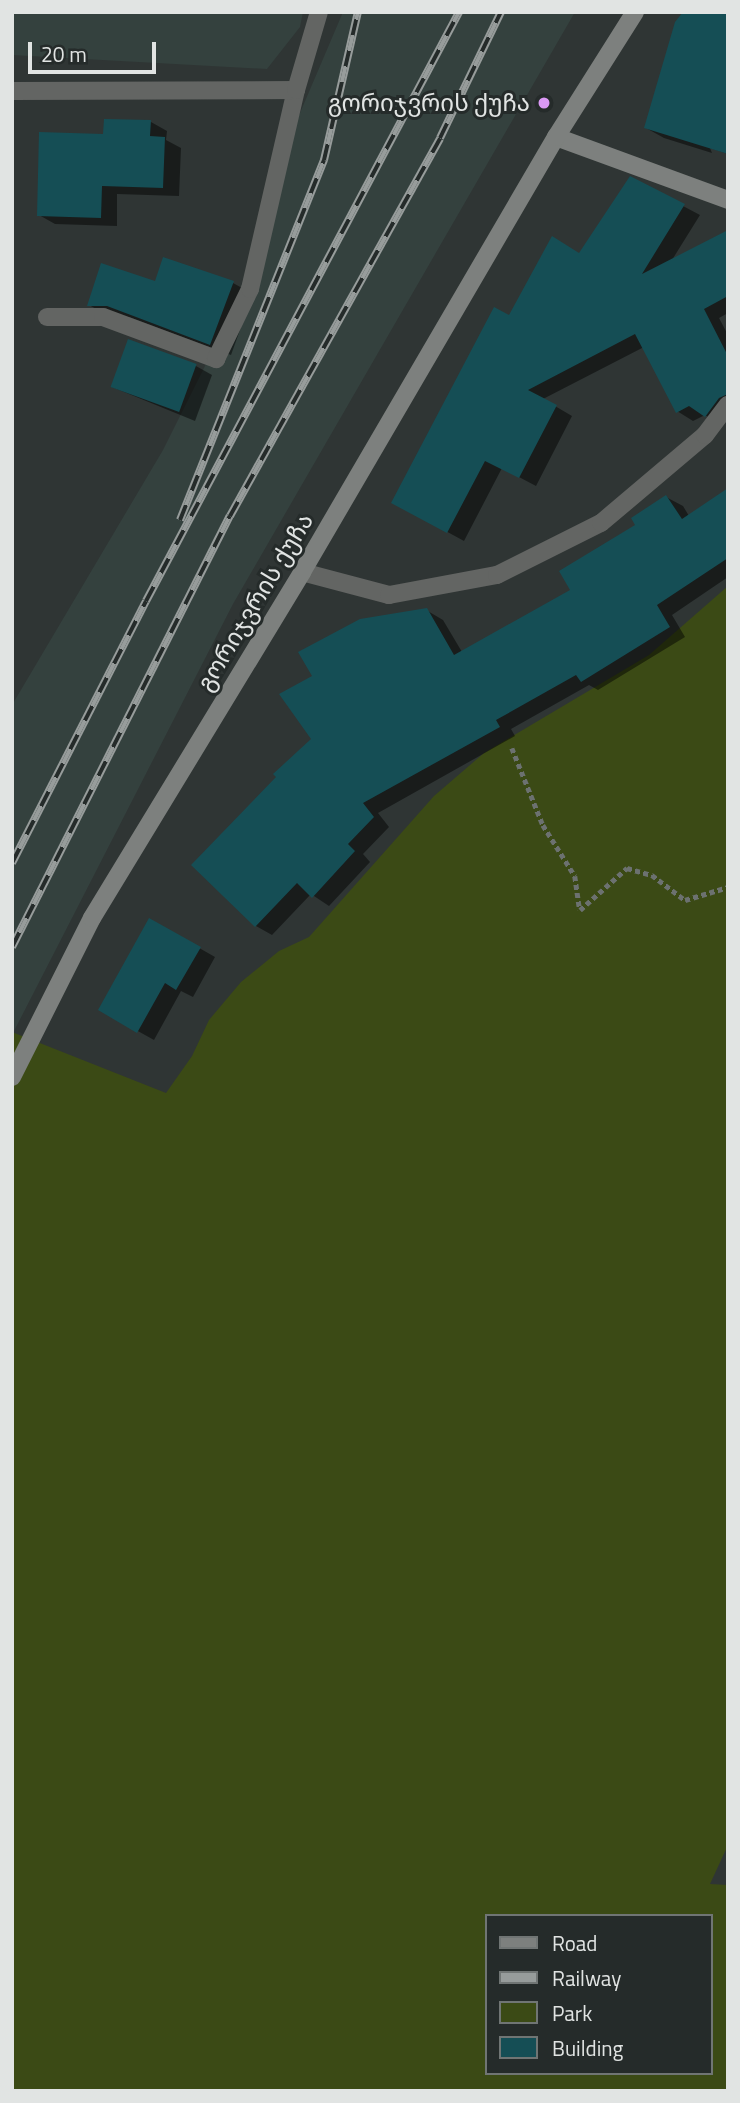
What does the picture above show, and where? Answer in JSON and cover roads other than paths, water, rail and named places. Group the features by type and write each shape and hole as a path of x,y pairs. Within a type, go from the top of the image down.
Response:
{"main road":[{"name":"გორიჯვრის ქუჩა","path":"12,1077 92,918 302,572 556,137 635,12"},
{"path":"556,137 728,200"}],"street":[{"path":"47,317 103,317 216,359 250,289 296,90 319,12"},
{"path":"12,91 296,90"},
{"path":"302,572 389,595 497,575 601,523 705,435 728,405"}],"railway":[{"path":"180,520 324,160 358,12"},
{"path":"12,863 146,601 459,12"},
{"path":"12,947 230,516 440,138 501,12"}],"place":[{"name":"გორიჯვრის ქუჩა","path":"544,103"}]}
